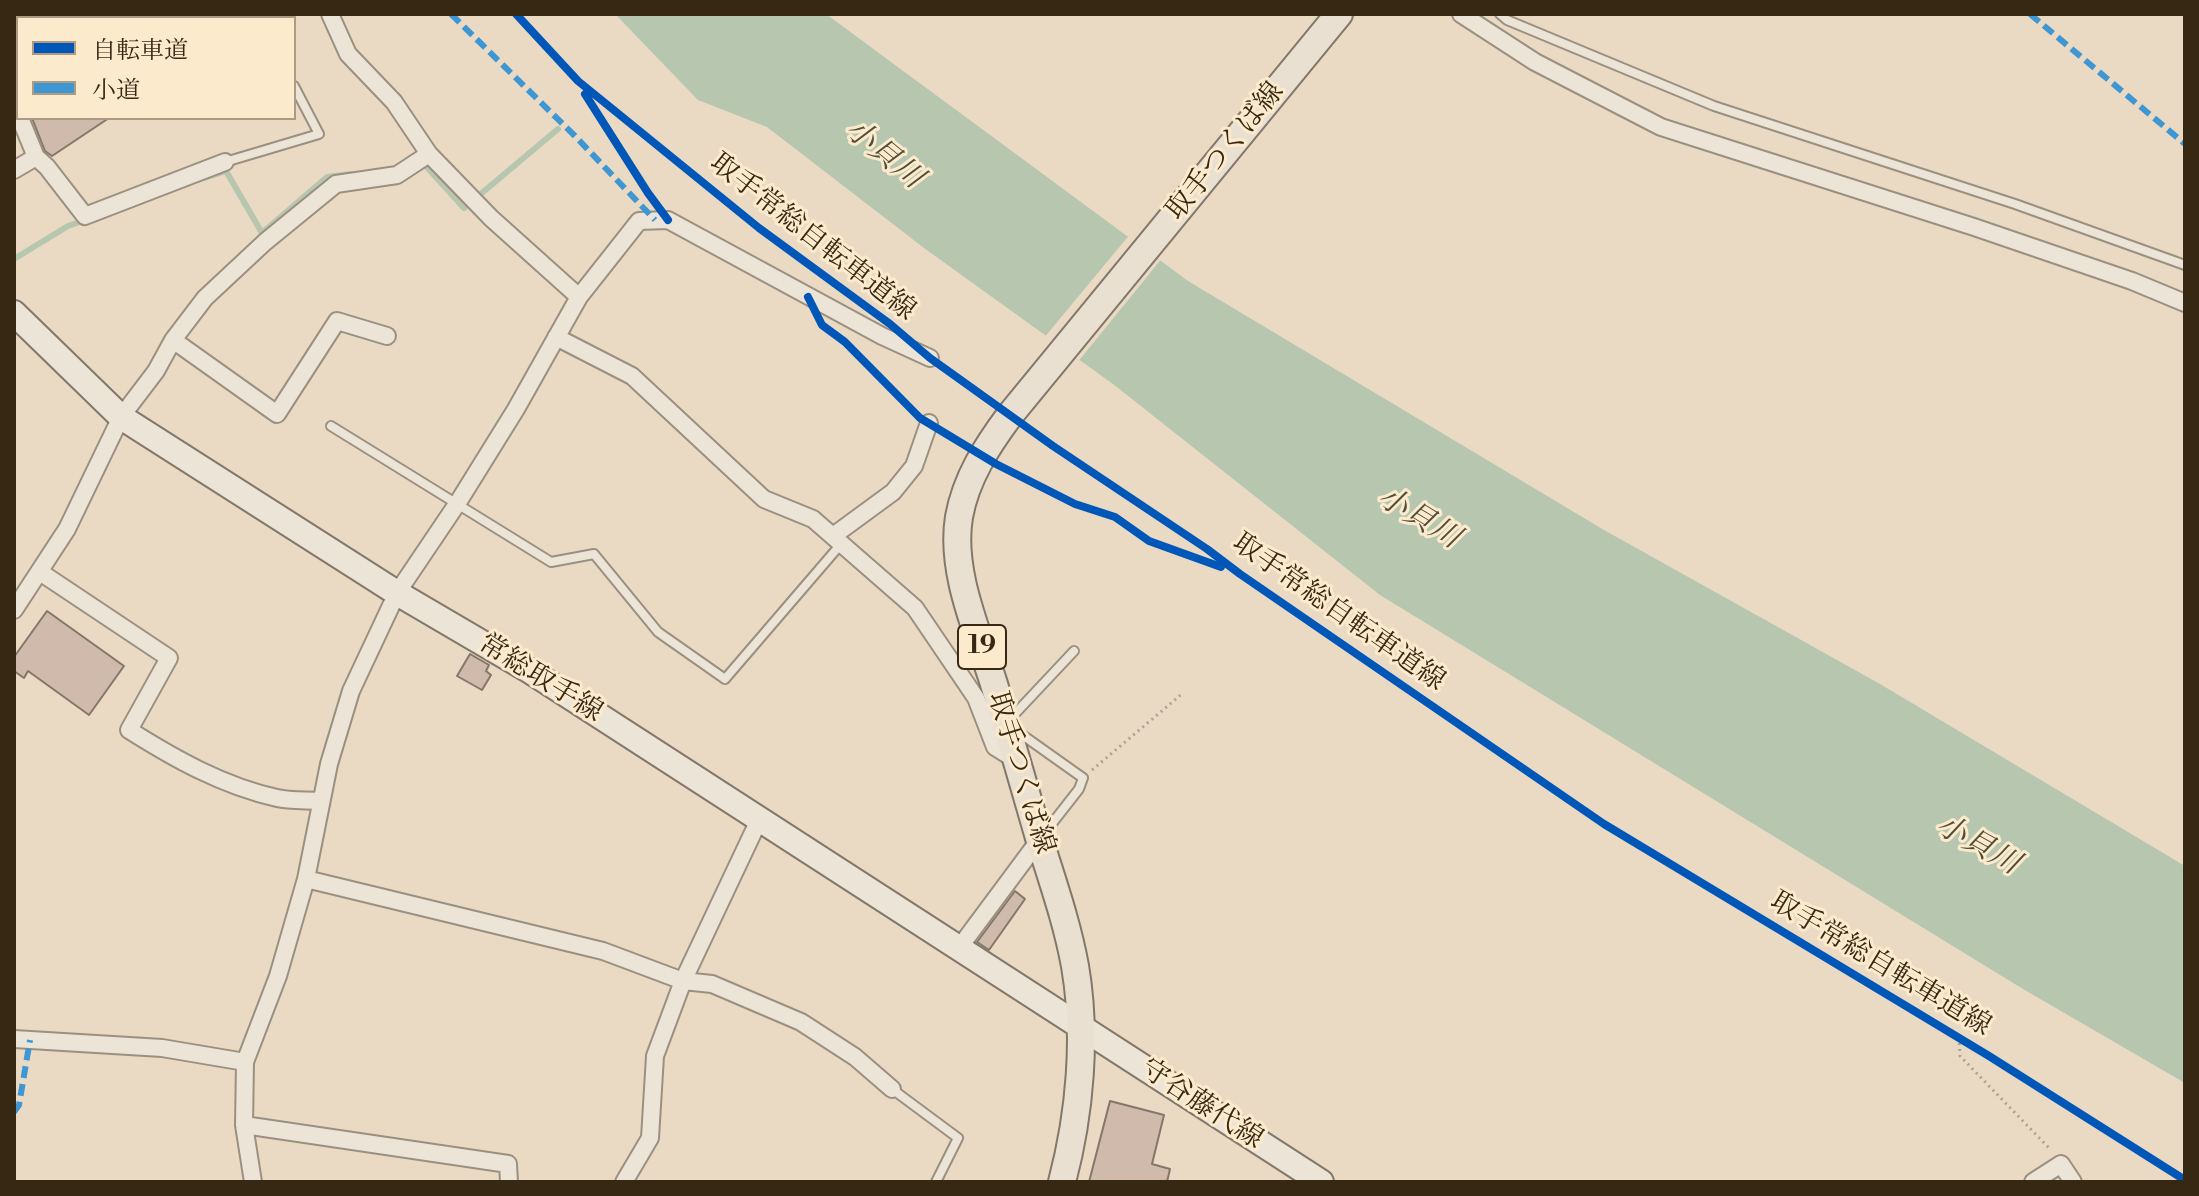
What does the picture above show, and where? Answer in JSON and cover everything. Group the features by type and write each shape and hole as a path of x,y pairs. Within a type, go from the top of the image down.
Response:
{"main road":[{"name":"取手つくば線","path":"1062,1182 1076,1100 1081,1027 1071,949 1060,902 967,599 958,542 959,517 976,466 991,441 1339,14"},
{"name":"常総取手線","path":"14,313 121,417 397,593 530,671 1081,1027"},
{"name":"守谷藤代線","path":"1081,1027 1321,1182"}],"street":[{"path":"330,14 348,54 394,102 429,154 491,218 579,297"},
{"path":"1461,14 1535,62 1661,127 1974,227 2132,281 2185,303"},
{"path":"21,120 36,157 85,216 225,162"},
{"path":"14,610 67,529 121,417 205,298 265,242 336,184 397,175 429,154"},
{"path":"14,170 36,157"},
{"path":"253,1182 244,1125 245,1062 278,976 306,879 321,801 351,691 397,593 516,409 579,297 639,221 668,220 870,330 930,358"},
{"path":"173,340 277,414 337,321 387,336"},
{"path":"556,337 632,376 764,499 813,519 915,608 976,698 995,747 1016,760"},
{"path":"837,539 900,484 914,466 929,423"},
{"path":"40,572 169,658 129,730 175,759 233,785 279,799 321,801"},
{"path":"624,1182 650,1138 655,1056 683,981 759,820"},
{"path":"959,948 1040,839"},
{"path":"306,879 603,951 683,981 712,984 801,1022 855,1057 892,1089"},
{"path":"14,1039 162,1048 245,1062"},
{"path":"244,1125 508,1164 509,1182"},
{"path":"2033,1182 2061,1164 2073,1182"}],"lane":[{"path":"1500,14 1507,20 1714,106 2015,204 2185,265"},
{"path":"225,162 319,134 296,90"},
{"path":"331,426 551,562 594,554 658,632 725,679 837,539"},
{"path":"1040,839 1079,789 1083,778 1006,723 1074,651"},
{"path":"892,1089 958,1138 936,1182"}],"path":[{"path":"1083,778 1183,693"},
{"path":"1959,1037 1960,1056 2061,1164"}],"shaded area":[{"path":"14,14 127,14 16,16 14,89"}],"water":[{"name":"小貝川","path":"615,14 826,14 1188,281 1604,530 1880,684 2185,866 2185,1083 2023,989 1380,595 1113,384 924,248 767,127 698,100"}],"pier":[{"path":"1131,233 1163,257 1077,363 1043,339"}],"building":[{"path":"33,120 106,120 52,156 45,151"},
{"path":"47,611 124,666 89,715 28,671 24,678 14,671 14,657"},
{"path":"470,654 489,665 486,671 491,675 482,690 457,676"},
{"path":"1015,891 1025,899 989,950 977,942"},
{"path":"1110,1101 1164,1115 1152,1164 1170,1169 1167,1182 1089,1182"}],"waterway":[{"path":"419,167 424,164 464,208 558,129"},
{"path":"204,178 226,171 262,233 327,177 351,174"},
{"path":"14,259 68,226 88,219"}],"marked path":[{"path":"451,14 655,220"},
{"path":"2030,14 2185,144"},
{"path":"14,1112 19,1105 30,1040"}],"cycle path":[{"name":"取手常総自転車道線","path":"516,14 578,81 759,228 890,324 930,358 1053,446 1604,824 1989,1056 2185,1180"},
{"path":"585,94 668,220"},
{"name":"取手常総自転車道線","path":"808,297 822,325 845,342 920,418 996,464 1075,504 1115,517 1149,541 1221,567"}]}
